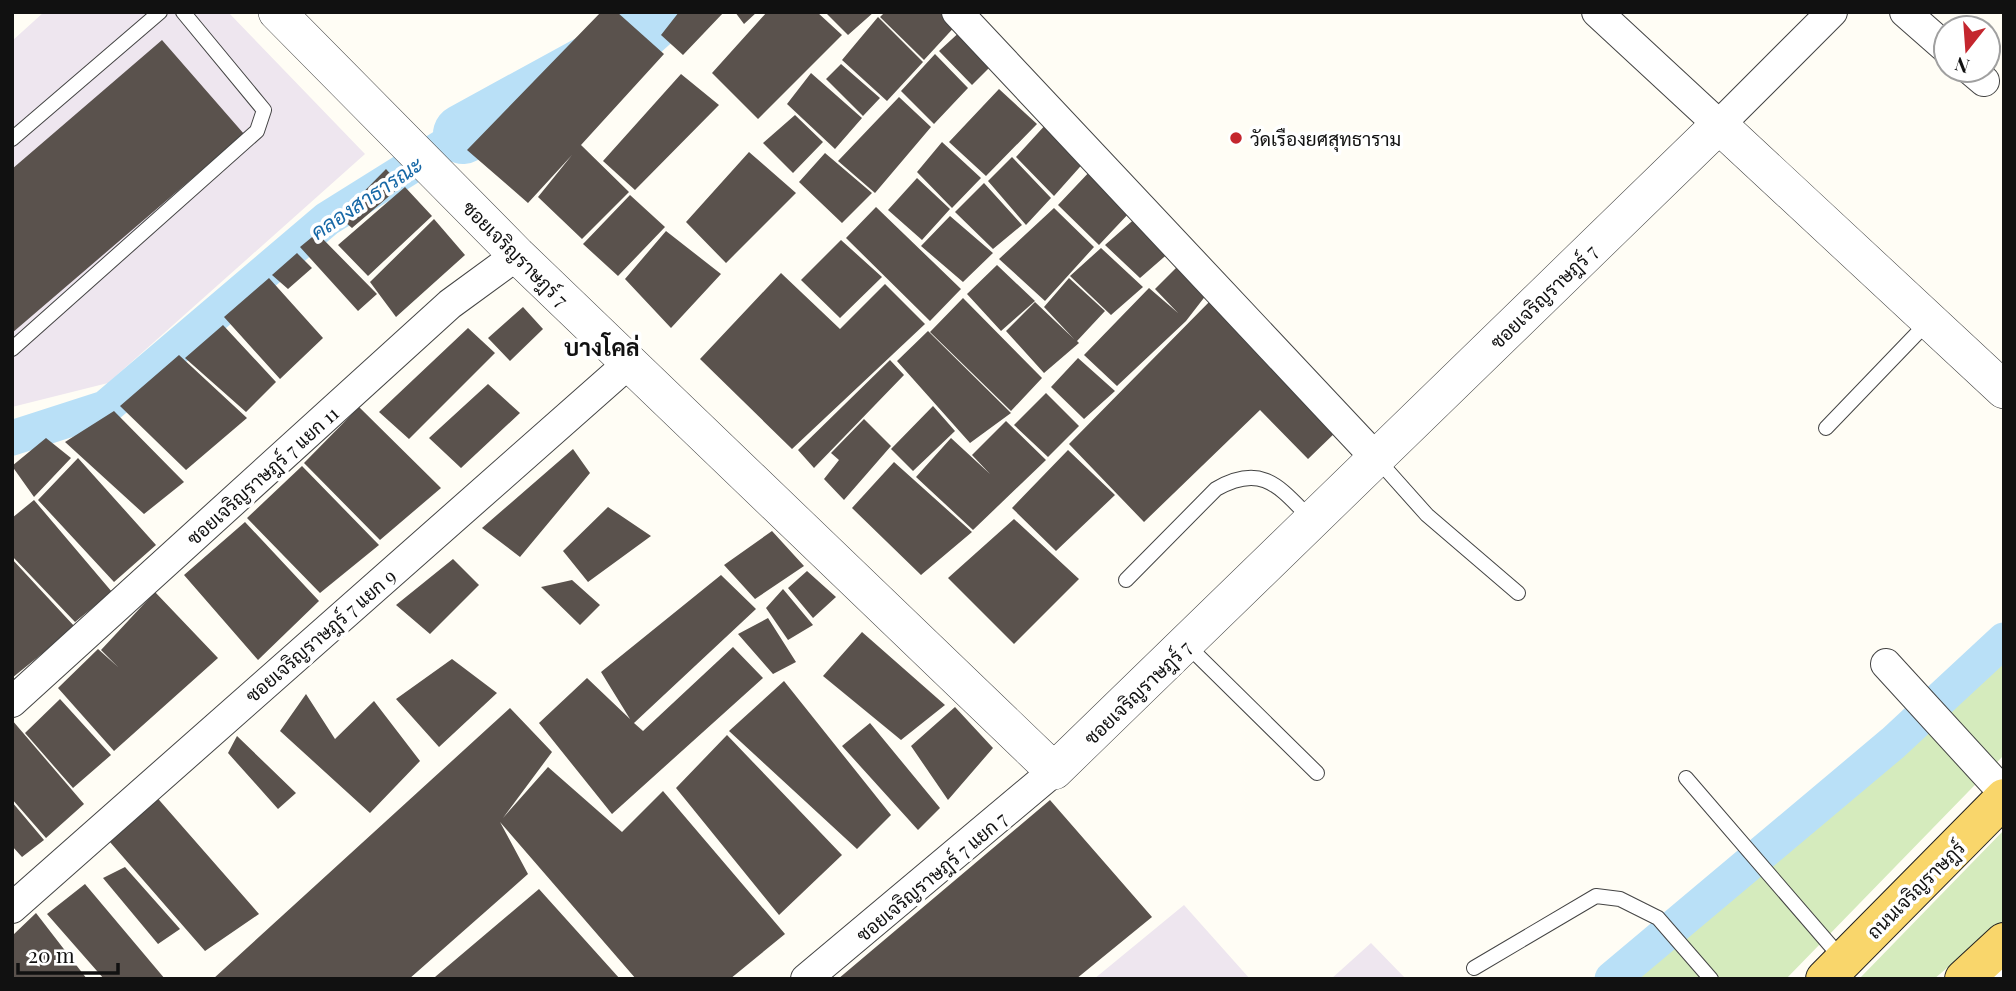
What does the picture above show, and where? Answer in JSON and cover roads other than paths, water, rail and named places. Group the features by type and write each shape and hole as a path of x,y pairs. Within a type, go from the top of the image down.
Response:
{"main road":[{"name":"ถนนเจริญราษฎร์","path":"1834,970 2004,796"}],"street":[{"name":"ซอยเจริญราษฎร์ 7","path":"277,12 517,255 1054,771 1719,125"},
{"path":"957,12 1377,459"},
{"path":"1597,12 2004,390"},
{"path":"1719,125 1832,12"},
{"path":"1905,12 1932,36"},
{"name":"ซอยเจริญราษฎร์ 7 แยก 11","path":"12,702 450,304 517,255"},
{"name":"ซอยเจริญราษฎร์ 7 แยก 9","path":"12,908 629,363"},
{"path":"1886,664 2004,796"},
{"name":"ซอยเจริญราษฎร์ 7 แยก 7","path":"806,979 1054,771"}],"lane":[{"path":"12,139 160,12"},
{"path":"12,349 257,131 264,110 183,12"},
{"path":"1826,428 1929,321"},
{"path":"1377,459 1427,515 1518,593"},
{"path":"1126,580 1216,489 1235,478 1254,477 1276,484 1312,521"},
{"path":"1186,644 1317,774"},
{"path":"1686,778 1776,881 1834,970"},
{"path":"1474,968 1596,896 1620,899 1658,918 1712,979"}],"waterway":[{"name":"คลองสาธารณะ","path":"463,134 622,47 661,12"},
{"name":"คลองสาธารณะ","path":"12,438 105,408 327,219 463,134"},
{"path":"1612,979 1893,743 2004,640"}],"place":[{"name":"วัดเรืองยศสุทธาราม","path":"1236,138"}],"district":[{"name":"บางโคล่","path":"602,346"}]}
